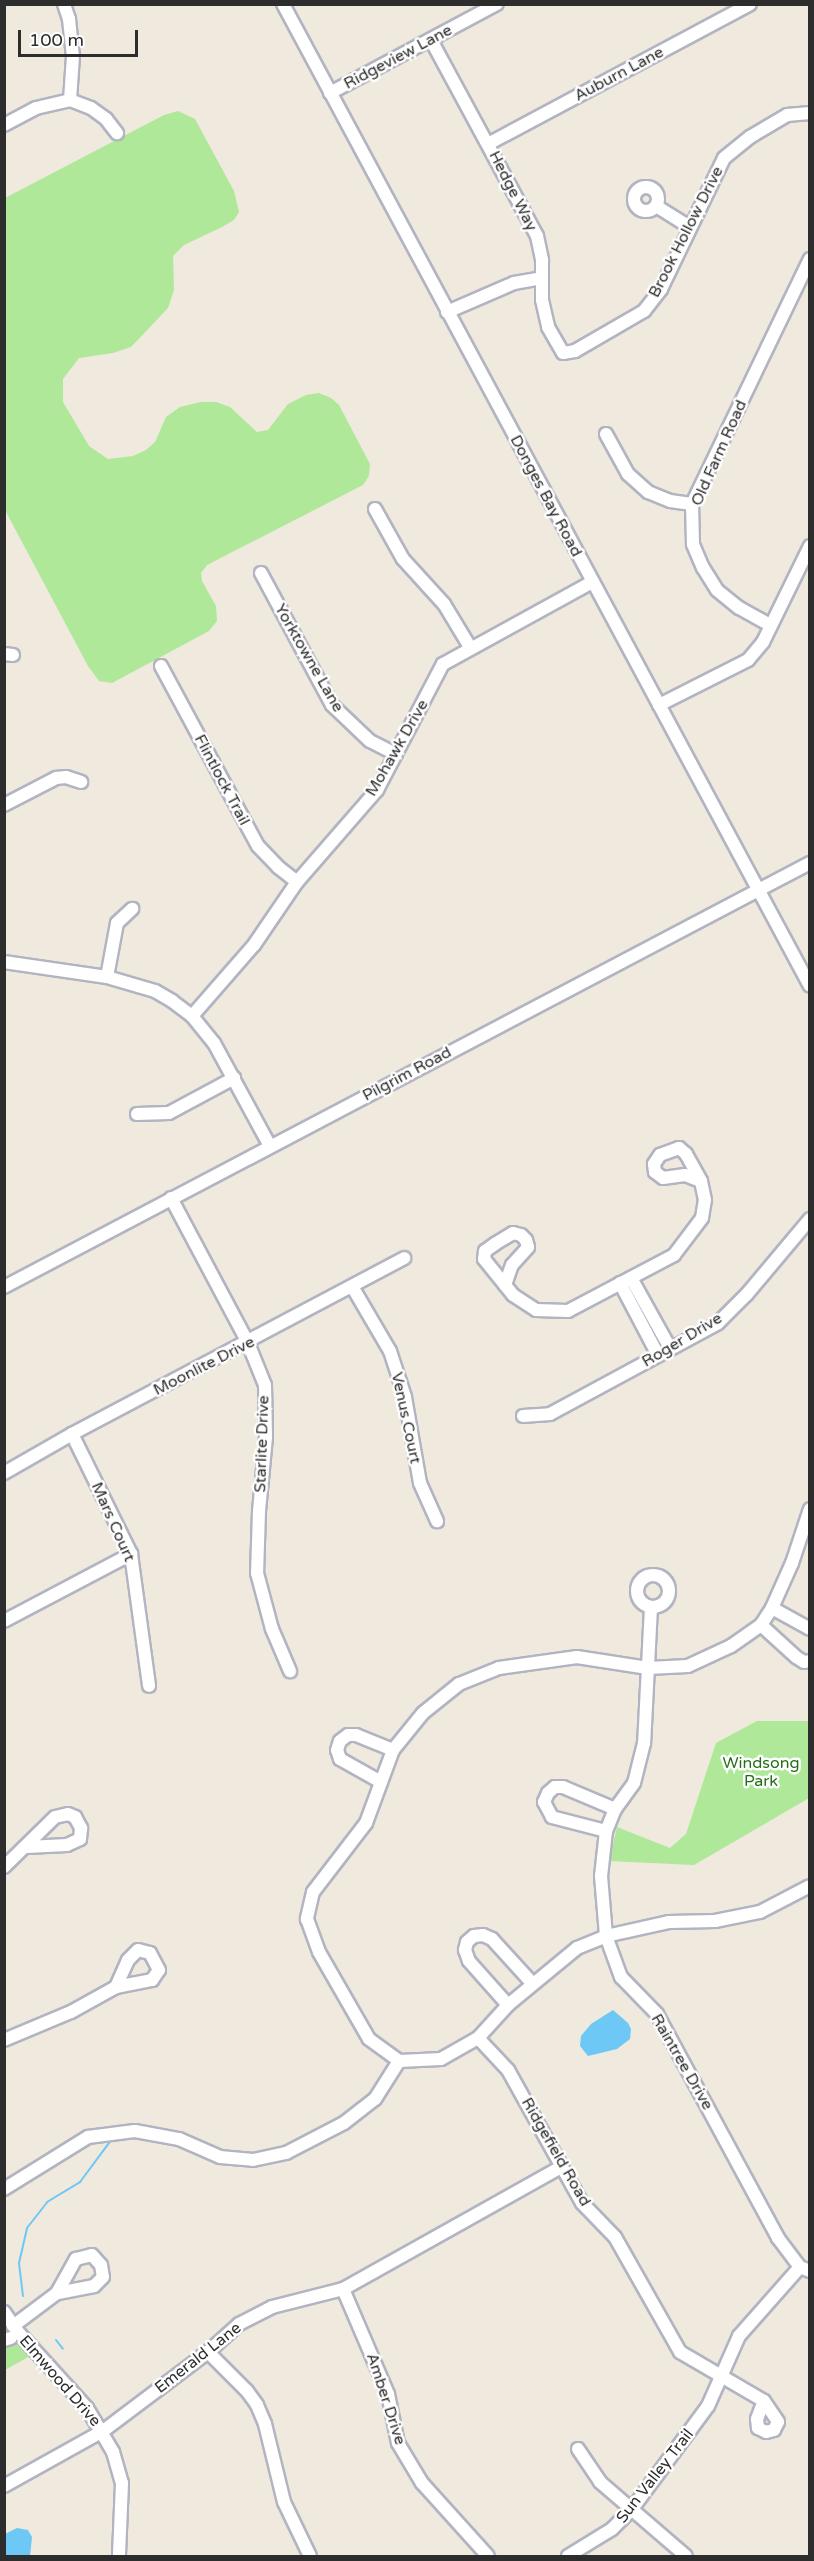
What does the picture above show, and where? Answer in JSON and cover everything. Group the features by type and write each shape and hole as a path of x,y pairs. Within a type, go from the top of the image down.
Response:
{"street":[{"path":"64,4 69,19 73,56 70,100"},
{"name":"Donges Bay Road","path":"283,4 810,986"},
{"name":"Ridgeview Lane","path":"330,93 496,4"},
{"name":"Auburn Lane","path":"488,144 750,4"},
{"name":"Hedge Way","path":"431,40 537,236 542,260 542,300 548,327 563,352"},
{"path":"4,125 36,108 70,100 91,108 106,119 117,133"},
{"name":"Brook Hollow Drive","path":"563,352 575,351 644,311 660,289 724,158 750,137 787,115 810,112"},
{"path":"656,206 689,227"},
{"name":"Old Farm Road","path":"770,625 739,608 717,591 703,568 693,544 692,504 810,260"},
{"path":"447,312 514,283 542,278"},
{"path":"606,434 628,474 648,492 669,501 692,504"},
{"path":"375,508 403,559 444,604 470,647"},
{"path":"659,705 748,660 763,642 810,546"},
{"name":"Yorktowne Lane","path":"261,573 332,705 370,741 396,754"},
{"name":"Mohawk Drive","path":"192,1016 254,945 297,882 376,790 443,664 470,647 592,582"},
{"name":"Flintlock Trail","path":"162,666 258,846 278,867 297,882"},
{"path":"4,805 56,778 66,777 81,782"},
{"name":"Pilgrim Road","path":"4,1287 810,863"},
{"path":"107,977 117,923 132,909"},
{"path":"4,962 107,977 155,991 192,1016 214,1043 270,1146"},
{"path":"137,1114 169,1113 234,1078"},
{"path":"505,1285 513,1295 536,1311 568,1311 674,1255 702,1218 705,1200 701,1181"},
{"name":"Starlite Drive","path":"171,1198 248,1343 265,1384 266,1437 259,1510 257,1573 272,1629 290,1671"},
{"name":"Roger Drive","path":"523,1416 550,1414 717,1323 747,1294 810,1219"},
{"name":"Moonlite Drive","path":"4,1473 72,1434 248,1343 404,1258"},
{"path":"626,1280 670,1348"},
{"path":"626,1280 658,1355"},
{"name":"Venus Court","path":"353,1287 390,1351 405,1397 420,1483 437,1521"},
{"name":"Mars Court","path":"72,1434 130,1554 149,1686"},
{"path":"810,1509 792,1563 772,1608 761,1625 731,1646 688,1666 648,1668 577,1656 499,1668 459,1684 423,1713 393,1750 366,1823 313,1892 307,1919 319,1952 369,2039 399,2061 441,2059 478,2038 532,1983 577,1948 606,1936 669,1922 715,1921 760,1912 810,1886"},
{"path":"4,1621 130,1554"},
{"name":"Raintree Drive","path":"651,1607 644,1743 634,1783 615,1809 606,1831 601,1876 606,1936 621,1977 657,2014 778,2238 805,2269"},
{"path":"772,1608 810,1629"},
{"path":"761,1625 796,1657 804,1662 810,1661"},
{"path":"381,1782 340,1759 338,1750 340,1741 348,1735 356,1735 393,1750"},
{"path":"606,1831 552,1816 544,1802 548,1793 555,1787 563,1787 615,1809"},
{"path":"4,1867 27,1847"},
{"path":"508,2005 469,1961 465,1950 467,1942 474,1936 483,1935 492,1939 532,1983"},
{"path":"4,2040 71,2012 116,1987"},
{"name":"Ridgefield Road","path":"478,2038 508,2070 582,2203 615,2237 680,2352 764,2401"},
{"path":"4,2189 88,2137 135,2131 179,2139 220,2157 253,2160 286,2153 344,2123 375,2099 399,2061"},
{"name":"Emerald Lane","path":"4,2486 103,2431 208,2352 239,2324 272,2307 343,2289 561,2167"},
{"name":"Sun Valley Trail","path":"568,2556 612,2529 632,2509 708,2406 740,2336 805,2269"},
{"name":"Amber Drive","path":"343,2289 388,2394 398,2443 422,2483 488,2556"},
{"path":"10,2335 57,2293"},
{"name":"Elmwood Drive","path":"4,2312 10,2335 87,2408 103,2431 122,2483 119,2556"},
{"path":"208,2352 247,2391 257,2405 268,2435 284,2502 310,2556"},
{"path":"578,2449 600,2482 686,2556"}],"green space":[{"path":"178,111 195,119 234,191 239,212 234,220 184,245 173,256 174,290 168,308 131,347 113,353 79,358 63,379 63,402 89,446 108,459 133,456 146,450 155,442 166,417 180,407 201,402 216,402 230,407 257,432 268,430 288,404 306,395 319,393 331,398 339,405 370,464 369,476 363,485 207,565 201,573 202,581 216,606 217,621 209,631 112,683 99,681 88,666 5,510 5,198 164,115"},
{"name":"Windsong Park","path":"757,1721 809,1721 809,1798 694,1865 609,1861 617,1827 670,1848 686,1834 716,1743"},
{"path":"4,2325 30,2356 5,2370 4,2370"}],"water":[{"path":"613,2010 628,2023 631,2029 630,2039 617,2049 588,2056 580,2046 581,2036 591,2024"},
{"path":"17,2528 28,2530 32,2537 30,2556 5,2556 5,2534"}],"waterway":[{"path":"23,2296 19,2263 27,2228 47,2202 80,2182 109,2143"},
{"path":"56,2340 63,2349"}]}
